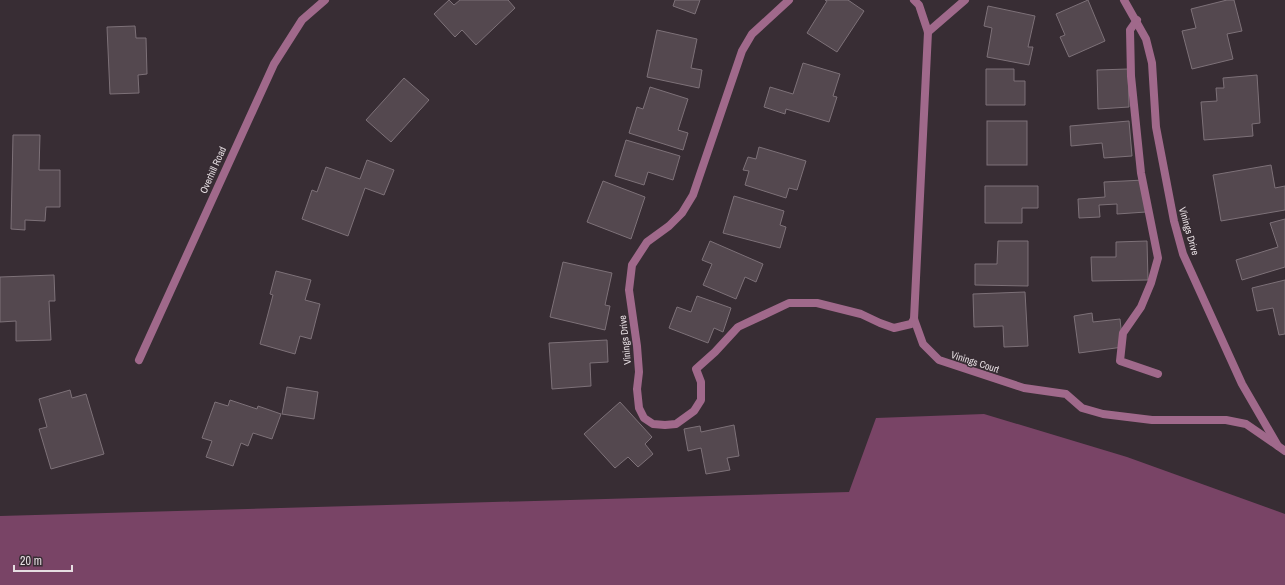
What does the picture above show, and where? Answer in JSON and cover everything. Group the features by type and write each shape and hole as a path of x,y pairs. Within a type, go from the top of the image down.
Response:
{"street":[{"name":"Overhill Road","path":"139,360 274,64 302,20 325,0"},
{"name":"Vinings Drive","path":"789,0 752,34 742,51 693,195 682,213 669,226 647,242 632,265 629,290 637,346 639,372 637,389 639,408 644,418 653,424 676,424 686,418 694,411 700,400 701,382 696,369 700,364 715,352 738,327 789,303 817,303 861,314 880,324 894,328 910,324 914,319"},
{"path":"914,0 919,5 928,32 965,0"},
{"name":"Vinings Drive","path":"1124,0 1137,20 1146,39 1152,63 1156,127 1174,221 1183,254 1242,384 1282,449"},
{"path":"1137,20 1130,30 1131,76 1141,173 1158,258 1142,307 1123,333 1120,360 1158,374"},
{"name":"Vinings Court","path":"928,32 914,319 923,344 939,360 1024,388 1066,394 1082,408 1103,414 1152,420 1226,420 1246,424 1282,449"}],"shaded area":[{"path":"984,414 1127,457 1285,514 1285,585 0,585 0,516 849,492 876,418"}],"building":[{"path":"449,0 454,5 460,0 508,0 515,8 476,45 462,30 455,37 434,14"},
{"path":"675,0 700,0 695,14 673,6"},
{"path":"825,0 848,0 864,11 837,52 807,33 827,1"},
{"path":"1088,0 1105,41 1069,57 1060,37 1065,35 1056,14"},
{"path":"1227,0 1234,0 1242,31 1227,34 1233,59 1192,69 1182,31 1196,28 1191,9"},
{"path":"988,6 1035,16 1028,47 1033,47 1029,65 987,57 992,28 984,26"},
{"path":"135,26 136,38 146,38 147,74 138,75 139,93 110,94 107,27"},
{"path":"657,30 697,39 691,68 702,70 699,88 647,77"},
{"path":"803,63 840,74 833,96 837,97 829,122 786,109 785,114 764,107 770,87 793,94"},
{"path":"986,69 1014,69 1014,81 1025,81 1025,105 986,105"},
{"path":"1128,69 1129,107 1098,109 1097,70"},
{"path":"1257,75 1260,123 1252,124 1253,136 1204,140 1201,102 1217,101 1216,88 1224,88 1223,78"},
{"path":"404,78 429,100 391,142 366,120"},
{"path":"650,87 688,99 678,130 688,133 683,150 629,133 637,107 643,109"},
{"path":"987,121 1027,121 1027,165 987,165"},
{"path":"1129,121 1132,156 1104,158 1102,143 1071,146 1070,126"},
{"path":"13,135 40,135 39,170 60,170 60,207 46,207 45,221 25,220 25,230 11,229"},
{"path":"626,140 680,156 673,180 648,172 644,185 615,176"},
{"path":"759,147 806,161 797,190 789,188 786,198 745,185 749,171 743,170 748,157 756,159"},
{"path":"367,160 394,170 384,195 365,188 348,236 302,219 312,190 317,192 326,167 360,179"},
{"path":"1271,165 1275,188 1285,186 1285,210 1221,221 1213,175"},
{"path":"1144,180 1146,212 1117,214 1117,204 1099,205 1100,217 1079,218 1078,199 1105,197 1104,182"},
{"path":"603,181 645,197 631,239 587,222"},
{"path":"985,186 1038,186 1038,208 1022,208 1022,223 985,223"},
{"path":"734,196 784,211 780,225 786,227 780,248 723,233"},
{"path":"1285,219 1285,267 1242,280 1236,260 1278,247 1270,223"},
{"path":"710,241 763,264 756,282 745,277 736,299 703,285 712,264 702,260"},
{"path":"998,241 1028,241 1028,286 975,285 975,264 997,264"},
{"path":"1147,241 1148,280 1092,281 1091,257 1116,257 1116,242"},
{"path":"563,262 612,273 605,305 610,306 605,330 550,317"},
{"path":"276,271 311,280 305,300 320,304 311,339 300,336 295,354 260,344 273,295 270,294"},
{"path":"54,275 55,301 49,301 51,340 16,341 16,321 0,322 0,277"},
{"path":"1285,280 1285,334 1279,335 1273,308 1257,311 1252,288"},
{"path":"1025,292 1028,346 1004,347 1003,326 974,327 973,294"},
{"path":"697,296 731,308 723,332 714,328 708,343 669,328 677,307 691,312"},
{"path":"1092,313 1093,322 1120,319 1123,347 1079,353 1074,316"},
{"path":"607,340 608,362 590,363 591,386 552,389 549,343"},
{"path":"287,387 318,392 314,419 282,414"},
{"path":"70,390 72,398 86,394 104,454 51,469 39,429 47,427 39,399"},
{"path":"230,400 257,409 258,406 281,414 272,439 253,433 248,446 241,443 233,466 206,457 212,441 202,438 215,402 228,406"},
{"path":"620,402 652,437 645,444 653,454 638,467 628,457 615,468 584,434"},
{"path":"734,425 739,456 727,458 730,470 706,474 701,448 688,451 684,429 700,426 701,432"}]}
